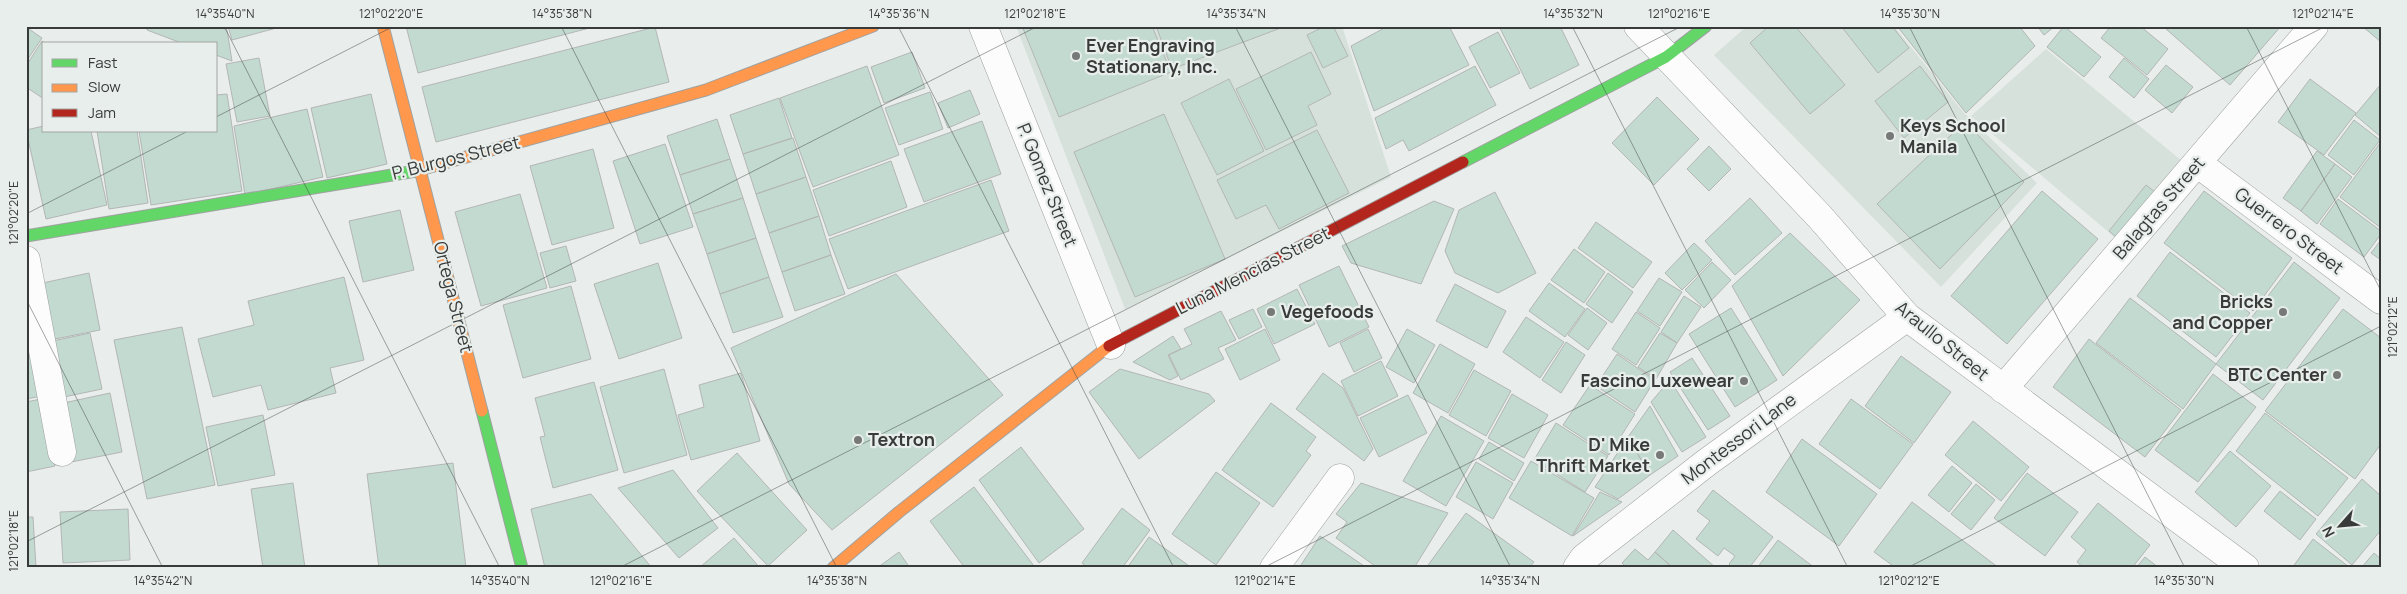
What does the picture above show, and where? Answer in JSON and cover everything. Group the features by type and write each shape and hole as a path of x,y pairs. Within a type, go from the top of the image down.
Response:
{"street":[{"name":"Ortega Street","path":"383,26 522,568"},
{"name":"P. Burgos Street","path":"26,236 421,170 706,90 873,26"},
{"name":"P. Gomez Street","path":"983,26 1111,345"},
{"name":"Araullo Street","path":"1638,26 1820,217 1907,316 2245,568"},
{"name":"Luna Mencias Street","path":"833,568 899,512 1111,345 1666,57 1706,26"},
{"name":"Balagtas Street","path":"2003,389 2314,26"},
{"name":"Guerrero Street","path":"2197,163 2381,300"},
{"path":"26,260 62,452"},
{"name":"Montessori Lane","path":"1576,568 1584,558 1706,463 1907,316"},
{"path":"1274,568 1340,478"}],"shaded area":[{"path":"1016,26 1342,26 1391,177 1125,309"},
{"name":"Keys School Manila","path":"1747,26 1894,26 1964,113 2037,183 1941,287 1714,55"},
{"path":"2046,49 2182,161 2118,240 1971,116"}],"building":[{"path":"147,26 217,26 227,30 232,61 218,56 218,42 179,42 147,30"},
{"path":"228,26 284,26 232,40"},
{"path":"406,26 597,26 418,73"},
{"path":"1022,26 1152,26 1171,72 1059,117"},
{"path":"1156,26 1286,26 1172,69"},
{"path":"1325,26 1333,26 1348,56 1323,68 1307,35"},
{"path":"1388,26 1449,26 1469,65 1374,111 1351,46"},
{"path":"1499,26 1560,26 1579,65 1530,89"},
{"path":"1769,26 1795,26 1845,85 1810,114 1750,43"},
{"path":"1841,26 1892,26 1909,48 1878,73"},
{"path":"1897,26 2019,26 2035,46 1966,113"},
{"path":"2037,26 2055,26 2044,35"},
{"path":"2064,26 2101,57 2084,77 2047,47"},
{"path":"2111,26 2140,26 2168,49 2147,75 2101,38"},
{"path":"2169,26 2281,26 2230,85 2166,29"},
{"path":"2362,26 2381,26 2381,42"},
{"path":"26,27 42,38 26,62"},
{"path":"655,27 669,82 436,142 422,87"},
{"path":"1498,32 1520,73 1490,88 1469,47"},
{"path":"42,41 44,42 42,42 42,98 26,87 26,66"},
{"path":"912,52 925,88 884,103 871,67"},
{"path":"1311,52 1331,94 1308,106 1317,125 1266,150 1236,89"},
{"path":"259,58 270,116 237,122 226,64"},
{"path":"2124,58 2149,79 2134,98 2109,77"},
{"path":"2166,65 2193,87 2172,113 2145,90"},
{"path":"867,66 899,155 813,187 780,98"},
{"path":"1475,66 1496,105 1409,151 1403,140 1386,149 1375,118"},
{"path":"1920,66 1948,102 1904,138 1875,101"},
{"path":"1229,79 1264,151 1217,175 1181,103"},
{"path":"2310,79 2356,113 2324,155 2278,122"},
{"path":"2381,84 2381,137 2355,115"},
{"path":"970,90 980,114 948,128 938,103"},
{"path":"930,92 943,129 899,145 885,108"},
{"path":"227,94 242,191 151,205 139,132 218,132 218,95"},
{"path":"371,94 387,164 327,178 311,108"},
{"path":"1657,97 1699,139 1654,185 1612,143"},
{"path":"779,98 792,138 743,154 730,115"},
{"path":"307,109 323,177 245,195 234,126"},
{"path":"1164,114 1225,259 1135,297 1074,152"},
{"path":"717,119 730,159 680,175 667,136"},
{"path":"2354,120 2380,140 2354,175 2328,155"},
{"path":"982,121 1001,174 924,202 904,149"},
{"path":"1965,122 2024,182 1940,269 1877,204"},
{"path":"42,126 42,132 91,132 107,205 46,219 26,130"},
{"path":"1317,130 1349,193 1279,229 1266,205 1236,219 1217,180"},
{"path":"97,132 137,132 148,203 109,209"},
{"path":"793,138 806,177 756,194 743,154"},
{"path":"2381,143 2381,228 2340,197"},
{"path":"665,144 693,227 640,244 613,161"},
{"path":"1709,146 1731,169 1709,191 1687,169"},
{"path":"593,149 614,228 552,245 530,166"},
{"path":"2317,151 2335,164 2301,211 2283,198"},
{"path":"730,159 743,198 693,214 680,175"},
{"path":"891,161 907,207 829,236 813,190"},
{"path":"2335,164 2352,177 2317,224 2301,211"},
{"path":"806,177 819,216 769,233 756,194"},
{"path":"991,180 1009,231 848,289 829,239"},
{"path":"2146,185 2155,192 2117,238 2109,231"},
{"path":"2042,191 2098,239 2007,344 1951,296"},
{"path":"2204,191 2292,258 2253,311 2164,243"},
{"path":"1495,192 1536,273 1498,293 1455,273 1445,251 1459,210"},
{"path":"520,194 547,288 481,306 455,212"},
{"path":"743,198 756,238 707,254 693,214"},
{"path":"1750,198 1782,233 1735,275 1705,241"},
{"path":"2338,199 2381,231 2381,234 2364,257 2320,224"},
{"path":"1434,201 1454,209 1421,284 1351,263 1342,246"},
{"path":"400,210 414,270 363,282 349,221"},
{"path":"819,216 831,255 782,272 769,233"},
{"path":"1596,222 1652,262 1633,288 1578,248"},
{"path":"1790,233 1860,300 1783,376 1732,286"},
{"path":"756,238 769,277 720,294 707,254"},
{"path":"2381,240 2381,260 2371,253"},
{"path":"1694,243 1712,260 1682,290 1665,273"},
{"path":"566,246 576,281 550,288 540,253"},
{"path":"1574,249 1605,272 1584,303 1551,280"},
{"path":"2170,252 2250,313 2216,357 2137,296"},
{"path":"831,255 845,294 795,311 782,272"},
{"path":"1712,262 1731,280 1704,308 1685,290"},
{"path":"2294,262 2340,298 2263,400 2216,364"},
{"path":"658,263 682,338 619,359 594,284"},
{"path":"1339,266 1369,327 1329,347 1299,285"},
{"path":"89,273 100,330 50,340 38,284"},
{"path":"1608,273 1633,292 1612,323 1586,304"},
{"name":"Textron","path":"896,274 1003,395 832,530 789,484 731,348"},
{"path":"344,277 364,360 330,368 336,393 268,410 261,385 213,397 198,339 254,325 248,301"},
{"path":"769,277 783,317 733,333 720,294"},
{"path":"1659,278 1682,292 1660,326 1637,311"},
{"path":"1549,283 1585,309 1565,337 1529,311"},
{"path":"1455,284 1506,311 1487,348 1436,321"},
{"path":"571,286 591,359 523,378 503,305"},
{"path":"1297,289 1315,324 1274,344 1257,309"},
{"path":"1684,296 1701,307 1677,343 1661,332"},
{"path":"2130,298 2216,364 2183,409 2096,343"},
{"path":"1587,308 1607,323 1588,350 1568,335"},
{"path":"1731,308 1777,380 1735,407 1689,334"},
{"path":"1253,309 1262,327 1239,339 1229,320"},
{"name":"BTC Center","path":"2343,309 2381,338 2381,444 2355,479 2265,411"},
{"path":"1221,311 1236,340 1218,348 1224,359 1181,380 1169,355 1192,344 1184,329"},
{"path":"1636,312 1660,328 1636,365 1612,349"},
{"path":"1526,317 1564,342 1540,378 1503,352"},
{"path":"182,327 215,485 147,499 114,340"},
{"path":"1265,329 1280,360 1240,380 1225,349"},
{"path":"1368,329 1382,358 1354,372 1340,343"},
{"path":"1407,329 1435,345 1414,383 1386,367"},
{"path":"90,333 102,389 59,398 48,342"},
{"path":"1660,333 1677,343 1656,379 1638,367"},
{"path":"1173,336 1181,349 1168,355 1178,376 1170,380 1133,362"},
{"path":"2089,339 2181,410 2145,457 2053,387"},
{"path":"1566,342 1585,355 1561,393 1542,380"},
{"path":"1440,344 1475,364 1448,413 1413,393"},
{"path":"33,349 42,396 26,399 26,350"},
{"path":"1617,354 1655,380 1635,412 1596,386"},
{"path":"1901,356 1951,392 1914,443 1865,406"},
{"path":"1692,358 1730,416 1708,430 1670,372"},
{"path":"1381,361 1398,396 1358,416 1341,381"},
{"path":"664,369 687,455 624,473 600,387"},
{"path":"1120,369 1209,394 1215,401 1139,459 1089,392"},
{"path":"1474,370 1511,391 1486,436 1449,415"},
{"path":"741,373 760,441 691,460 678,415 704,407 699,385"},
{"path":"1323,373 1343,388 1373,449 1364,461 1296,409"},
{"path":"2213,374 2256,407 2198,482 2155,450"},
{"path":"1670,380 1706,437 1682,452 1651,402"},
{"path":"594,382 618,470 553,488 540,437 545,436 535,398"},
{"path":"1590,385 1635,414 1609,455 1563,425"},
{"path":"110,393 122,452 71,462 59,404"},
{"path":"1512,394 1548,415 1524,458 1488,438"},
{"path":"1408,395 1427,433 1379,457 1360,418"},
{"path":"41,399 55,466 26,472 26,402"},
{"path":"1851,399 1913,444 1880,489 1819,444"},
{"path":"1271,403 1316,437 1306,451 1311,455 1273,507 1222,470"},
{"path":"1650,406 1678,456 1650,475 1628,437"},
{"path":"2265,413 2348,478 2318,516 2236,451"},
{"path":"263,415 275,475 218,486 206,427"},
{"path":"1441,416 1484,441 1446,506 1403,481"},
{"path":"1973,421 2029,467 2001,501 1945,455"},
{"path":"1556,423 1608,456 1585,492 1534,460"},
{"path":"1628,437 1650,475 1618,499 1595,487"},
{"path":"1802,439 1877,494 1839,546 1766,492"},
{"path":"1489,442 1524,463 1514,481 1479,459"},
{"path":"1021,447 1084,529 1039,563 979,480"},
{"path":"2230,451 2271,486 2236,527 2195,492"},
{"path":"737,453 807,530 768,566 697,491"},
{"path":"1531,461 1594,498 1572,536 1509,498"},
{"path":"1476,462 1513,483 1493,519 1456,497"},
{"path":"453,463 466,568 379,568 367,474"},
{"path":"1952,466 1972,483 1949,512 1928,495"},
{"path":"673,470 718,528 679,558 618,488"},
{"path":"1216,472 1260,503 1216,565 1172,534"},
{"path":"2027,473 2078,512 2045,556 1994,518"},
{"path":"2362,479 2381,496 2381,530 2352,565 2316,534"},
{"path":"293,483 305,568 263,568 251,489"},
{"path":"1361,483 1448,513 1414,568 1378,568 1336,538 1347,522 1336,514"},
{"path":"1976,484 1995,500 1971,530 1951,514"},
{"path":"974,487 1034,566 1031,568 965,568 930,521"},
{"path":"1713,490 1773,537 1749,568 1733,568 1729,564 1735,556 1724,548 1718,556 1696,539 1710,521 1697,511"},
{"path":"2280,491 2316,519 2300,540 2264,511"},
{"path":"1600,492 1622,502 1573,536 1585,517"},
{"path":"591,494 652,568 545,568 531,509"},
{"path":"1912,502 1999,568 1896,568 1874,552"},
{"path":"2098,503 2150,545 2132,568 2084,568 2077,562 2086,550 2071,537"},
{"path":"1122,508 1150,530 1122,568 1088,568 1082,563"},
{"path":"128,509 130,560 63,563 60,512"},
{"path":"1466,513 1534,562 1529,568 1426,568"},
{"path":"26,517 33,517 36,568 26,568"},
{"path":"1673,530 1716,568 1673,568 1655,552"},
{"path":"1320,536 1367,568 1299,568"},
{"path":"1149,537 1192,568 1127,568"},
{"path":"734,538 760,568 699,568"},
{"path":"2313,539 2349,567 2349,568 2292,568"},
{"path":"1778,540 1815,568 1757,568"},
{"path":"1635,549 1648,560 1655,552 1673,568 1627,568 1622,563"},
{"path":"899,552 910,568 877,568"},
{"path":"2374,553 2381,559 2381,568 2361,568"},
{"path":"2145,557 2159,568 2136,568"}],"traffic: fast":[{"path":"1463,162 1666,57 1706,26"},
{"path":"26,236 416,171"},
{"path":"482,411 522,568"}],"traffic: slow":[{"path":"383,26 482,411"},
{"path":"416,171 706,90 873,26"},
{"path":"833,568 899,512 1109,346"}],"traffic: jam":[{"path":"1109,346 1463,162"}],"place":[{"name":"Ever Engraving Stationary, Inc.","path":"1076,56"},
{"name":"Keys School Manila","path":"1890,136"},
{"name":"Vegefoods","path":"1271,312"},
{"name":"Bricks and Copper","path":"2283,312"},
{"name":"BTC Center","path":"2337,375"},
{"name":"Fascino Luxewear","path":"1744,381"},
{"name":"Textron","path":"858,440"},
{"name":"D' Mike Thrift Market","path":"1660,455"}]}
